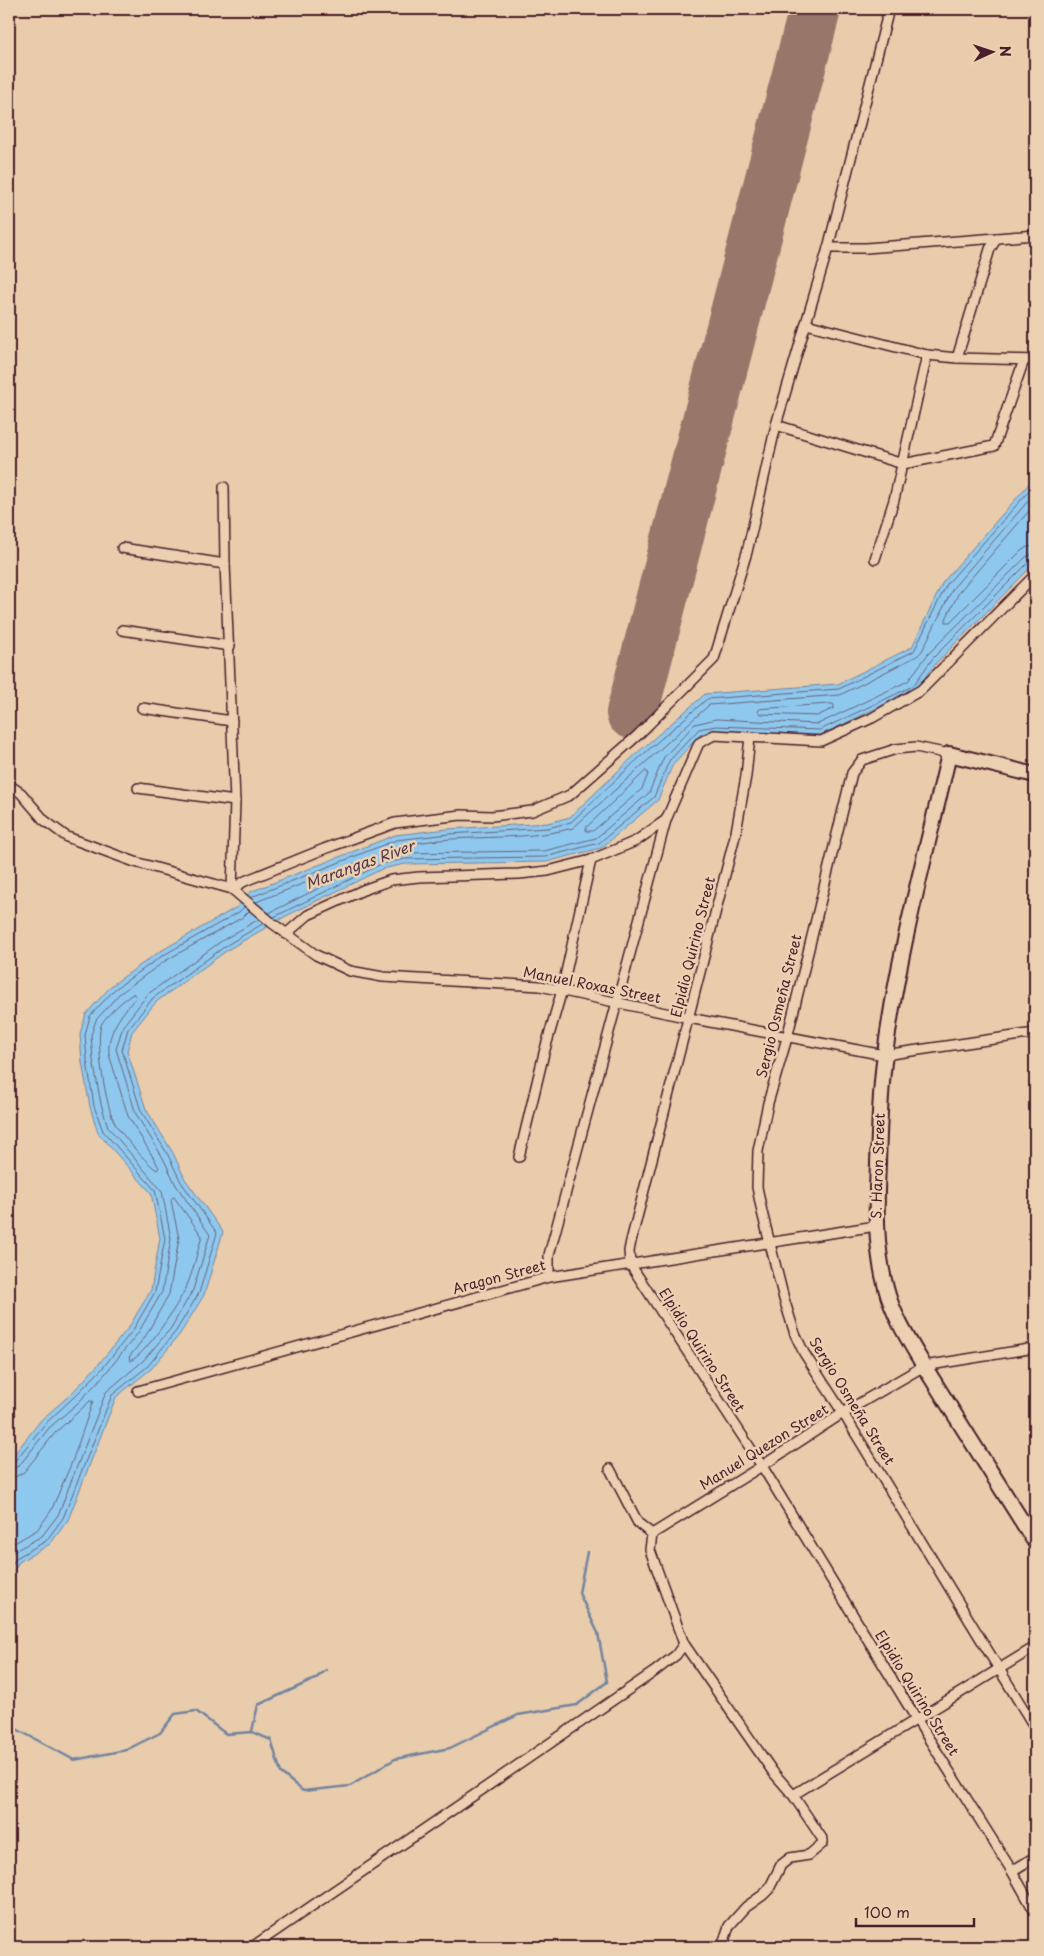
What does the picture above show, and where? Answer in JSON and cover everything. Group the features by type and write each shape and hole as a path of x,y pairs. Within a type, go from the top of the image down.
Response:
{"street":[{"path":"232,890 245,881 395,823 461,815 492,816 532,811 570,795 638,735 714,659 746,552 776,425 828,248 889,9"},
{"path":"828,248 866,248 1035,235"},
{"path":"957,358 990,249 997,238"},
{"path":"806,324 926,355 957,358 1035,360"},
{"path":"875,559 894,500 903,464 926,355"},
{"path":"776,425 903,464 994,446 1024,360"},
{"path":"224,487 225,564 230,646 235,801 232,890"},
{"path":"122,548 225,564"},
{"path":"549,1277 548,1255 666,820 699,743 714,735 821,741 872,718 921,690 1035,575"},
{"path":"122,630 230,646"},
{"path":"142,708 232,721"},
{"name":"Elpidio Quirino Street","path":"750,737 746,776 736,832 631,1241 629,1251 630,1264 762,1466 917,1720 1012,1871 1035,1912"},
{"name":"Sergio Osmeña Street","path":"949,754 907,747 870,756 858,764 852,773 787,1038 768,1103 758,1151 757,1187 795,1334 804,1353 843,1413 1035,1728"},
{"path":"949,754 1035,775"},
{"name":"S. Haron Street","path":"949,754 907,935 884,1055 876,1226 882,1272 890,1301 924,1366 1035,1542"},
{"path":"9,785 21,793 44,820 67,837 135,862 232,890"},
{"path":"138,788 235,801"},
{"path":"286,934 308,915 363,890 391,880 548,871 592,860 636,841 666,820"},
{"path":"519,1157 544,1053 562,990 592,860"},
{"name":"Manuel Roxas Street","path":"232,890 286,934 316,955 350,971 383,976 528,984 787,1038 884,1055 1035,1033"},
{"name":"Aragon Street","path":"138,1391 549,1277 876,1226"},
{"name":"Manuel Quezon Street","path":"652,1534 843,1413 924,1366 1035,1348"},
{"path":"610,1469 638,1523 652,1534 650,1550 684,1644 773,1772 793,1795 822,1839 823,1844 809,1855 790,1858 781,1865 768,1889 746,1907 729,1926 722,1947"},
{"path":"252,1947 654,1672 676,1655 684,1644"},
{"path":"793,1795 1035,1647"},
{"path":"1012,1871 1035,1856"}],"water":[{"name":"Marangas River","path":"1035,477 1035,563 937,662 916,689 821,735 716,731 701,734 673,764 658,800 601,848 546,862 405,864 382,869 286,916 229,949 156,1002 132,1032 127,1051 146,1109 173,1153 185,1179 223,1232 204,1295 180,1334 151,1369 116,1397 68,1520 50,1544 19,1562 9,1580 9,1461 41,1420 71,1394 97,1366 129,1327 151,1290 160,1238 151,1193 98,1133 90,1107 82,1062 80,1034 86,1014 112,985 159,952 237,907 250,892 395,835 448,829 548,823 570,817 636,754 705,694 838,684 912,647 943,582"}],"waterway":[{"path":"9,1725 74,1760 126,1750 160,1733 175,1714 196,1711 226,1734 252,1732 271,1740 281,1773 303,1791 350,1786 395,1759 450,1748 518,1715 577,1705 607,1682 598,1633 579,1593 587,1552"},
{"path":"252,1731 258,1705 315,1679 326,1670"}],"runway":[{"path":"632,713 815,9"}]}
